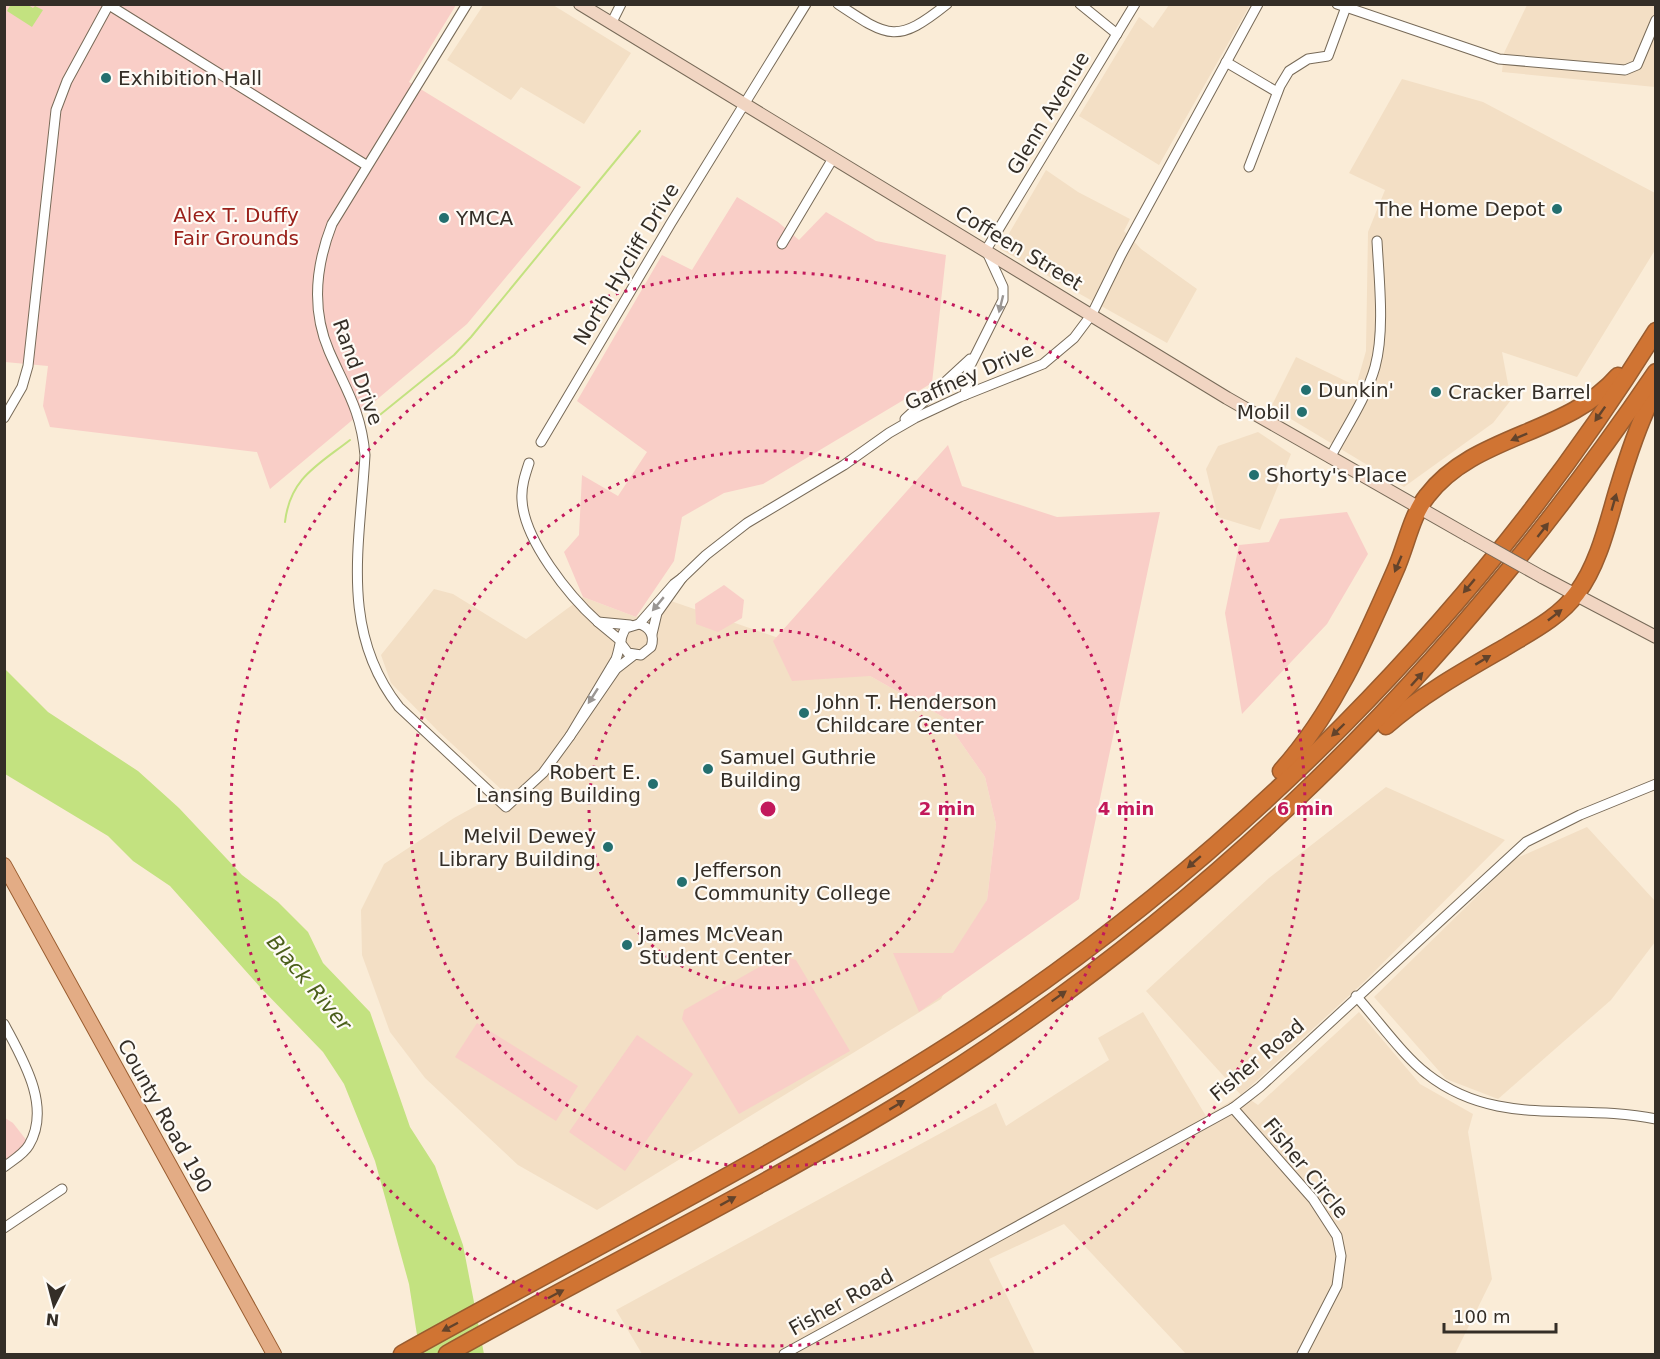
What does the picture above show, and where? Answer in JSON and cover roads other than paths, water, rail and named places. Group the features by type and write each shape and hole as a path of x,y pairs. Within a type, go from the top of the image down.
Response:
{"highway":[{"path":"1230,831 1305,742 1335,697 1396,568 1419,509 1447,474 1464,463 1547,425 1587,403 1610,385 1635,355 1656,321"},
{"path":"402,1354 845,1110 958,1039 1136,910 1230,831 1342,726 1436,626 1579,445 1656,330"},
{"path":"447,1354 809,1156 897,1105 990,1045 1144,933 1287,810 1390,708 1490,595 1565,500 1656,372"},
{"path":"1287,810 1316,789 1400,714 1554,617 1576,594 1606,532 1636,429 1656,389"}],"main road":[{"name":"Coffeen Street","path":"580,4 832,160 986,250 1330,459 1542,577 1656,637"},
{"name":"County Road 190","path":"4,865 274,1354"}],"street":[{"name":"Rand Drive","path":"467,4 366,165 332,224 325,242 317,279 317,308 325,339 354,400 363,430 365,455 357,583 362,636 371,662 399,707 506,807 543,773 570,736"},
{"path":"611,24 621,4"},
{"name":"North Hycliff Drive","path":"541,442 806,4"},
{"path":"838,4 862,21 892,34 917,27 947,4"},
{"path":"1080,4 1116,34"},
{"name":"Glenn Avenue","path":"986,250 1135,4"},
{"name":"Gaffney Drive","path":"634,625 706,555 747,523 844,465 889,433 915,418 1051,358 1074,338 1092,314 1121,255 1258,4"},
{"path":"4,418 22,387 28,366 56,110 67,81 109,5 366,165"},
{"path":"1249,167 1278,92 1289,71 1298,63 1328,56 1342,6 1499,59 1625,70 1636,65 1656,20"},
{"path":"1226,62 1278,92"},
{"path":"782,244 832,160"},
{"path":"1330,459 1371,378 1376,363 1380,285 1377,242"},
{"path":"965,395 969,368 1003,300 1004,287 986,250"},
{"path":"889,433 929,399 978,351"},
{"path":"529,463 522,485 522,499 528,527 537,544 579,605 634,655"},
{"name":"Gaffney Drive","path":"652,634 657,613 682,578"},
{"path":"570,736 616,669 634,655 641,655 649,650 652,643 652,634 647,627 598,622"},
{"path":"570,736 616,659 623,632 634,625"},
{"name":"Fisher Road","path":"784,1354 1233,1108 1260,1087 1356,996 1526,842 1580,815 1656,784"},
{"path":"1356,996 1425,1073 1456,1094 1493,1108 1533,1112 1590,1110 1656,1119"},
{"path":"4,1024 31,1077 36,1112 29,1145 4,1167"},
{"name":"Fisher Circle","path":"1233,1108 1313,1199 1337,1236 1341,1256 1337,1286 1302,1354"},
{"path":"4,1228 62,1189"}],"water":[{"path":"11,4 28,5 33,8 35,6 43,10 32,27 7,11"},
{"name":"Black River","path":"4,668 48,712 138,771 179,808 242,875 278,902 308,932 323,963 370,1012 410,1127 435,1166 463,1245 484,1354 420,1354 409,1284 375,1161 344,1084 323,1052 260,987 170,886 133,861 108,836 5,774"}],"waterway":[{"path":"376,418 454,355 471,337 640,131"},
{"path":"285,522 288,507 299,483 317,465 350,440"}],"place":[{"name":"Exhibition Hall","path":"106,78"},
{"name":"The Home Depot","path":"1557,209"},
{"name":"YMCA","path":"444,218"},
{"name":"Dunkin'","path":"1306,390"},
{"name":"Cracker Barrel","path":"1436,392"},
{"name":"Mobil","path":"1302,412"},
{"name":"Shorty's Place","path":"1254,475"},
{"name":"John T. Henderson Childcare Center","path":"804,713"},
{"name":"Samuel Guthrie Building","path":"708,769"},
{"name":"Robert E. Lansing Building","path":"653,784"},
{"name":"Melvil Dewey Library Building","path":"608,847"},
{"name":"Jefferson Community College","path":"682,882"},
{"name":"James McVean Student Center","path":"627,945"}],"park label":[{"name":"Alex T. Duffy Fair Grounds","path":"236,226"}]}
